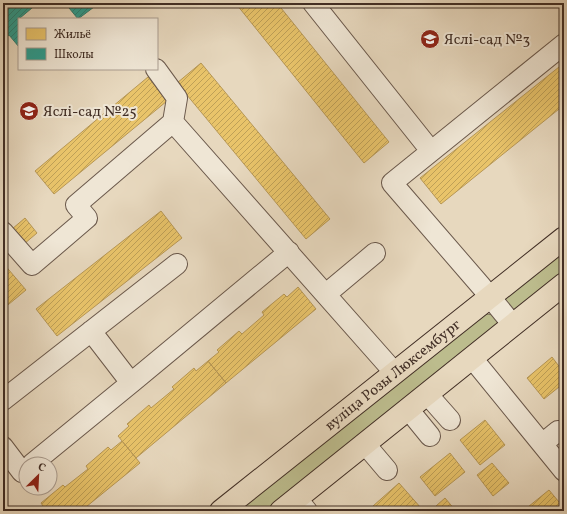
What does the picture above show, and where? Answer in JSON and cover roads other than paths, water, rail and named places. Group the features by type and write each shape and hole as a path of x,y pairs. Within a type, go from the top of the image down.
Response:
{"main road":[{"name":"вуліца Розы Люксембург","path":"221,511 564,238"},
{"path":"295,507 365,444 408,409 513,325 562,291"}],"street":[{"path":"313,3 431,151"},
{"path":"513,325 392,183 564,44"},
{"path":"3,232 32,265 87,218 76,205 174,122 177,98 157,70"},
{"path":"174,122 395,373"},
{"path":"42,456 289,252"},
{"path":"326,294 375,253"},
{"path":"3,400 177,264"},
{"path":"91,331 131,383"},
{"path":"472,358 564,471"},
{"path":"427,394 450,420"},
{"path":"408,409 430,436"},
{"path":"542,444 558,431"},
{"path":"365,444 387,470"},
{"path":"3,447 18,467"}],"place":[{"name":"Яслі-сад №3","path":"430,39"},
{"name":"Яслі-сад №25","path":"29,111"}]}
